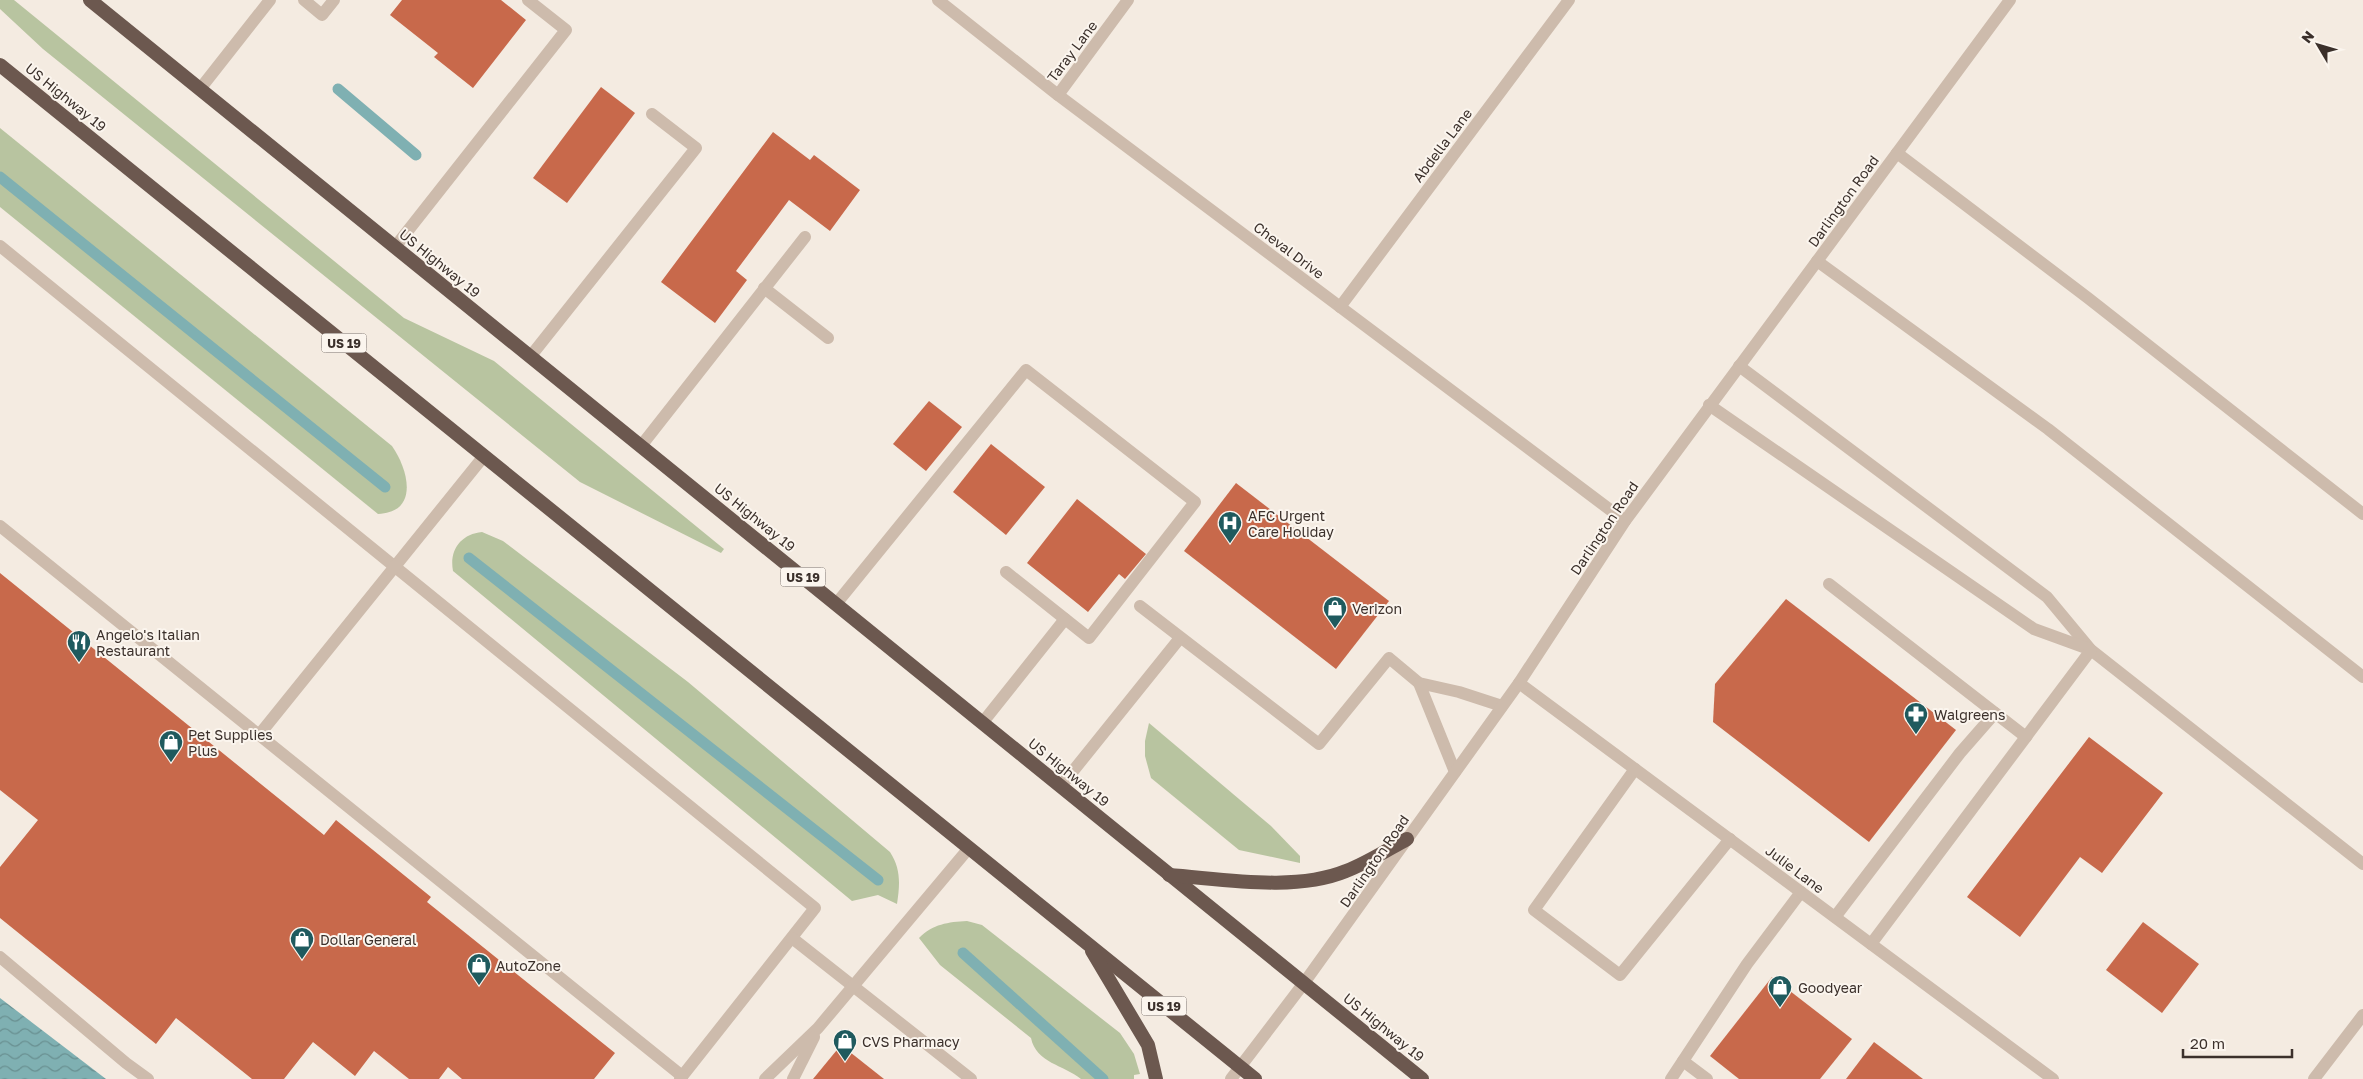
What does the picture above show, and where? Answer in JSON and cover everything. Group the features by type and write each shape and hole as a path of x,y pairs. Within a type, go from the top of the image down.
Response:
{"highway":[{"name":"US Highway 19","path":"90,0 1422,1079"},
{"name":"US Highway 19","path":"0,64 1255,1079"},
{"path":"1169,875 1294,882 1346,871 1407,839"},
{"path":"1088,944 1148,1045 1156,1079"}],"street":[{"path":"200,89 270,0"},
{"path":"304,0 322,14 334,0"},
{"path":"395,247 566,30 528,0"},
{"name":"Cheval Drive","path":"938,0 1058,95 1625,521"},
{"name":"Taray Lane","path":"1058,95 1128,0"},
{"name":"Abdella Lane","path":"1340,307 1569,0"},
{"name":"Darlington Road","path":"1232,1079 1304,983 1519,683 1625,521 2010,0"},
{"path":"530,357 696,148 652,114"},
{"path":"1897,153 2088,298 2363,514"},
{"path":"641,446 805,237"},
{"path":"0,246 815,908 681,1078 0,526"},
{"path":"1817,261 2048,429 2363,677"},
{"path":"764,288 828,338"},
{"path":"1739,366 2047,597 2091,650 2363,864"},
{"path":"836,604 1026,370 1195,502 1089,638 1006,572"},
{"path":"1709,405 2034,629 2091,650"},
{"path":"259,735 484,456"},
{"path":"1829,584 2026,737"},
{"path":"1140,606 1319,744 1389,658 1419,683 1460,692 1502,706"},
{"path":"983,722 1065,619"},
{"path":"1060,786 1180,638"},
{"path":"1871,944 2091,650"},
{"path":"1419,683 1455,772"},
{"name":"Julie Lane","path":"1519,683 2053,1079"},
{"path":"1835,917 1960,754 1996,713"},
{"path":"1635,769 1534,910 1620,975 1730,839"},
{"path":"765,1079 818,1028 969,848"},
{"path":"1671,1079 1747,964 1801,892"},
{"path":"792,938 972,1079"},
{"path":"0,957 126,1063 148,1079"},
{"path":"2314,1079 2363,1015"},
{"path":"793,1079 818,1028"},
{"path":"1683,1060 1707,1079"}],"green space":[{"path":"0,0 14,0 404,318 494,361 724,549 721,553 580,482 43,49 0,9"},
{"path":"0,128 392,446 398,455 406,477 407,488 405,498 400,506 391,511 378,514 0,207"},
{"path":"482,532 503,541 688,682 890,852 894,858 899,877 897,904 878,895 852,901 453,571 453,556 458,544 468,536"},
{"path":"1149,723 1271,826 1300,856 1300,863 1239,850 1151,778 1145,756 1145,741"},
{"path":"967,921 982,925 1120,1033 1134,1054 1140,1074 1134,1075 1134,1079 1081,1079 1052,1063 1039,1053 1031,1038 940,965 919,938 935,927 953,922"}],"water":[{"path":"0,998 106,1079 0,1079"}],"building":[{"path":"402,0 501,0 526,20 473,88 434,57 438,53 390,15"},
{"path":"601,87 635,113 567,203 533,178"},
{"path":"773,132 810,160 814,155 860,190 830,231 789,200 736,271 747,280 715,323 661,282"},
{"path":"929,401 962,427 926,471 893,444"},
{"path":"991,444 1045,487 1006,535 953,492"},
{"path":"1236,483 1389,601 1336,669 1184,551"},
{"path":"1077,499 1146,554 1125,579 1119,574 1088,612 1027,563"},
{"path":"0,573 324,835 336,820 431,897 427,902 615,1053 594,1079 462,1079 448,1067 439,1079 409,1079 374,1051 355,1076 313,1042 284,1079 252,1079 176,1018 156,1044 0,918 0,867 38,820 0,790"},
{"name":"Walgreens","path":"1786,599 1956,730 1869,842 1713,722 1715,684"},
{"path":"2089,737 2163,793 2102,873 2080,857 2020,937 1967,897"},
{"path":"2143,922 2199,964 2162,1013 2106,970"},
{"name":"Goodyear","path":"1772,977 1852,1039 1820,1079 1739,1079 1710,1056"},
{"path":"1874,1042 1923,1079 1846,1079"},
{"name":"CVS Pharmacy","path":"841,1045 884,1079 813,1079"}],"waterway":[{"path":"338,89 416,155"},
{"path":"0,177 385,487"},
{"path":"469,558 878,880"},
{"path":"963,953 1103,1079"}],"place":[{"name":"AFC Urgent Care Holiday","path":"1230,544"},
{"name":"Verizon","path":"1335,629"},
{"name":"Angelo's Italian Restaurant","path":"79,663"},
{"name":"Walgreens","path":"1916,735"},
{"name":"Pet Supplies Plus","path":"171,763"},
{"name":"Dollar General","path":"302,960"},
{"name":"AutoZone","path":"479,986"},
{"name":"Goodyear","path":"1780,1008"},
{"name":"CVS Pharmacy","path":"845,1062"}]}
